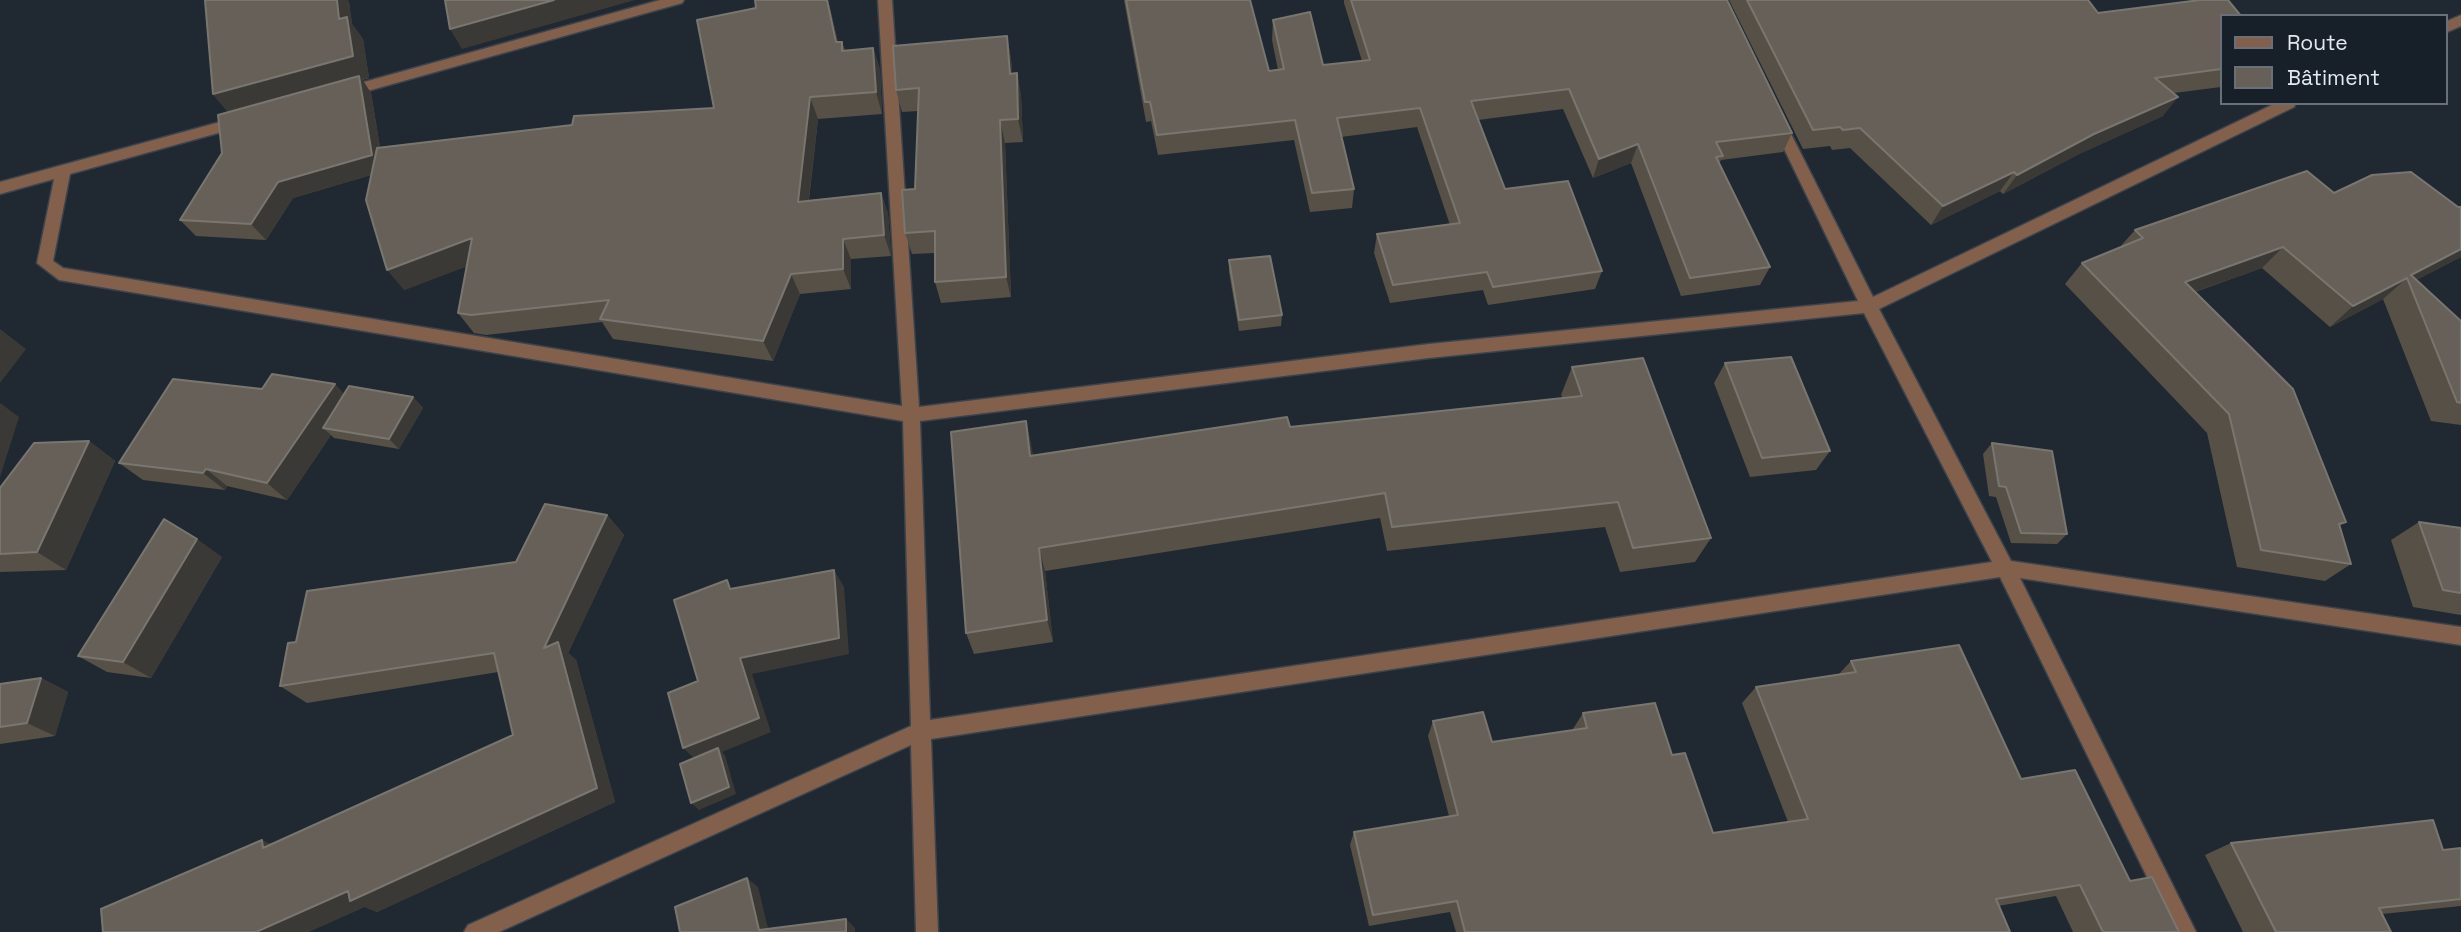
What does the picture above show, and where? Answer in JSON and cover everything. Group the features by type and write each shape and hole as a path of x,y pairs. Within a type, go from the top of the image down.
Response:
{"street":[{"path":"330,96 677,0"},
{"path":"885,0 911,415 927,932"},
{"path":"63,170 45,264 59,274 911,415 1429,351 1868,306 2285,105"},
{"path":"1773,110 1868,306 2005,568 2185,932"},
{"path":"0,188 263,115"},
{"path":"475,932 921,731 2005,568 2461,636"}],"building":[{"path":"205,0 337,0 339,19 347,17 353,56 213,94"},
{"path":"445,0 554,0 450,29"},
{"path":"755,0 827,0 836,42 842,42 842,51 873,48 876,92 810,97 798,202 881,193 884,235 843,239 843,269 791,274 763,341 600,319 609,300 471,315 458,313 472,238 387,270 366,200 377,148 572,125 574,116 714,108 697,20 756,8"},
{"path":"1126,0 1250,0 1269,71 1284,69 1273,20 1310,12 1323,65 1370,60 1351,0 1727,0 1792,133 1716,142 1723,156 1716,157 1770,267 1690,278 1638,144 1599,159 1569,89 1471,101 1505,189 1568,181 1602,271 1493,287 1487,272 1393,285 1377,234 1460,223 1420,108 1337,118 1354,189 1312,193 1295,120 1157,135 1150,102 1145,102"},
{"path":"1747,0 2088,0 2098,13 2200,0 2228,0 2239,14 2220,14 2220,69 2155,78 2178,97 2094,134 2017,175 2014,172 1943,206 1860,128 1813,130"},
{"path":"1007,36 1010,74 1017,73 1018,119 1000,120 1006,277 935,282 935,231 905,233 902,190 915,189 919,88 896,90 893,46"},
{"path":"359,76 372,155 278,182 251,224 180,220 222,153 218,115"},
{"path":"2307,171 2334,193 2372,175 2411,172 2461,207 2461,249 2411,275 2461,321 2461,403 2457,402 2407,278 2353,306 2283,247 2185,282 2293,389 2346,522 2339,524 2351,564 2261,550 2229,414 2082,263 2143,238 2135,230"},
{"path":"1270,256 1282,315 1239,320 1229,260"},
{"path":"1791,357 1830,451 1762,458 1725,363"},
{"path":"1643,358 1711,538 1633,548 1618,502 1392,527 1385,493 1039,548 1047,620 966,633 951,432 1026,421 1030,456 1287,417 1290,427 1582,396 1572,367"},
{"path":"272,374 335,384 267,483 206,469 203,473 119,463 173,379 262,389"},
{"path":"349,386 413,397 389,439 323,428"},
{"path":"89,441 37,552 0,554 0,488 34,443"},
{"path":"1992,443 2052,451 2067,534 2021,533 2006,487 1999,486"},
{"path":"545,504 607,515 544,648 558,642 597,788 350,901 348,891 256,932 103,932 101,909 262,840 263,848 513,735 494,653 280,686 288,643 296,642 307,591 516,562"},
{"path":"164,519 197,539 123,662 78,656"},
{"path":"2419,522 2461,528 2461,593 2443,590"},
{"path":"834,570 839,638 740,658 759,718 683,748 668,693 698,681 674,600 727,580 730,589"},
{"path":"1959,645 2021,779 2075,770 2130,881 2152,877 2179,932 2103,932 2080,885 1996,899 2010,932 1465,932 1457,901 1373,915 1354,832 1458,815 1433,721 1483,712 1492,742 1587,728 1583,713 1655,703 1672,755 1685,753 1713,833 1808,819 1756,687 1856,672 1851,661"},
{"path":"41,678 27,723 0,727 0,684"},
{"path":"718,748 729,787 691,803 680,764"},
{"path":"2433,820 2443,850 2461,848 2461,899 2379,908 2391,932 2276,932 2231,843"},
{"path":"747,878 759,930 846,919 846,932 680,932 675,907"}]}
